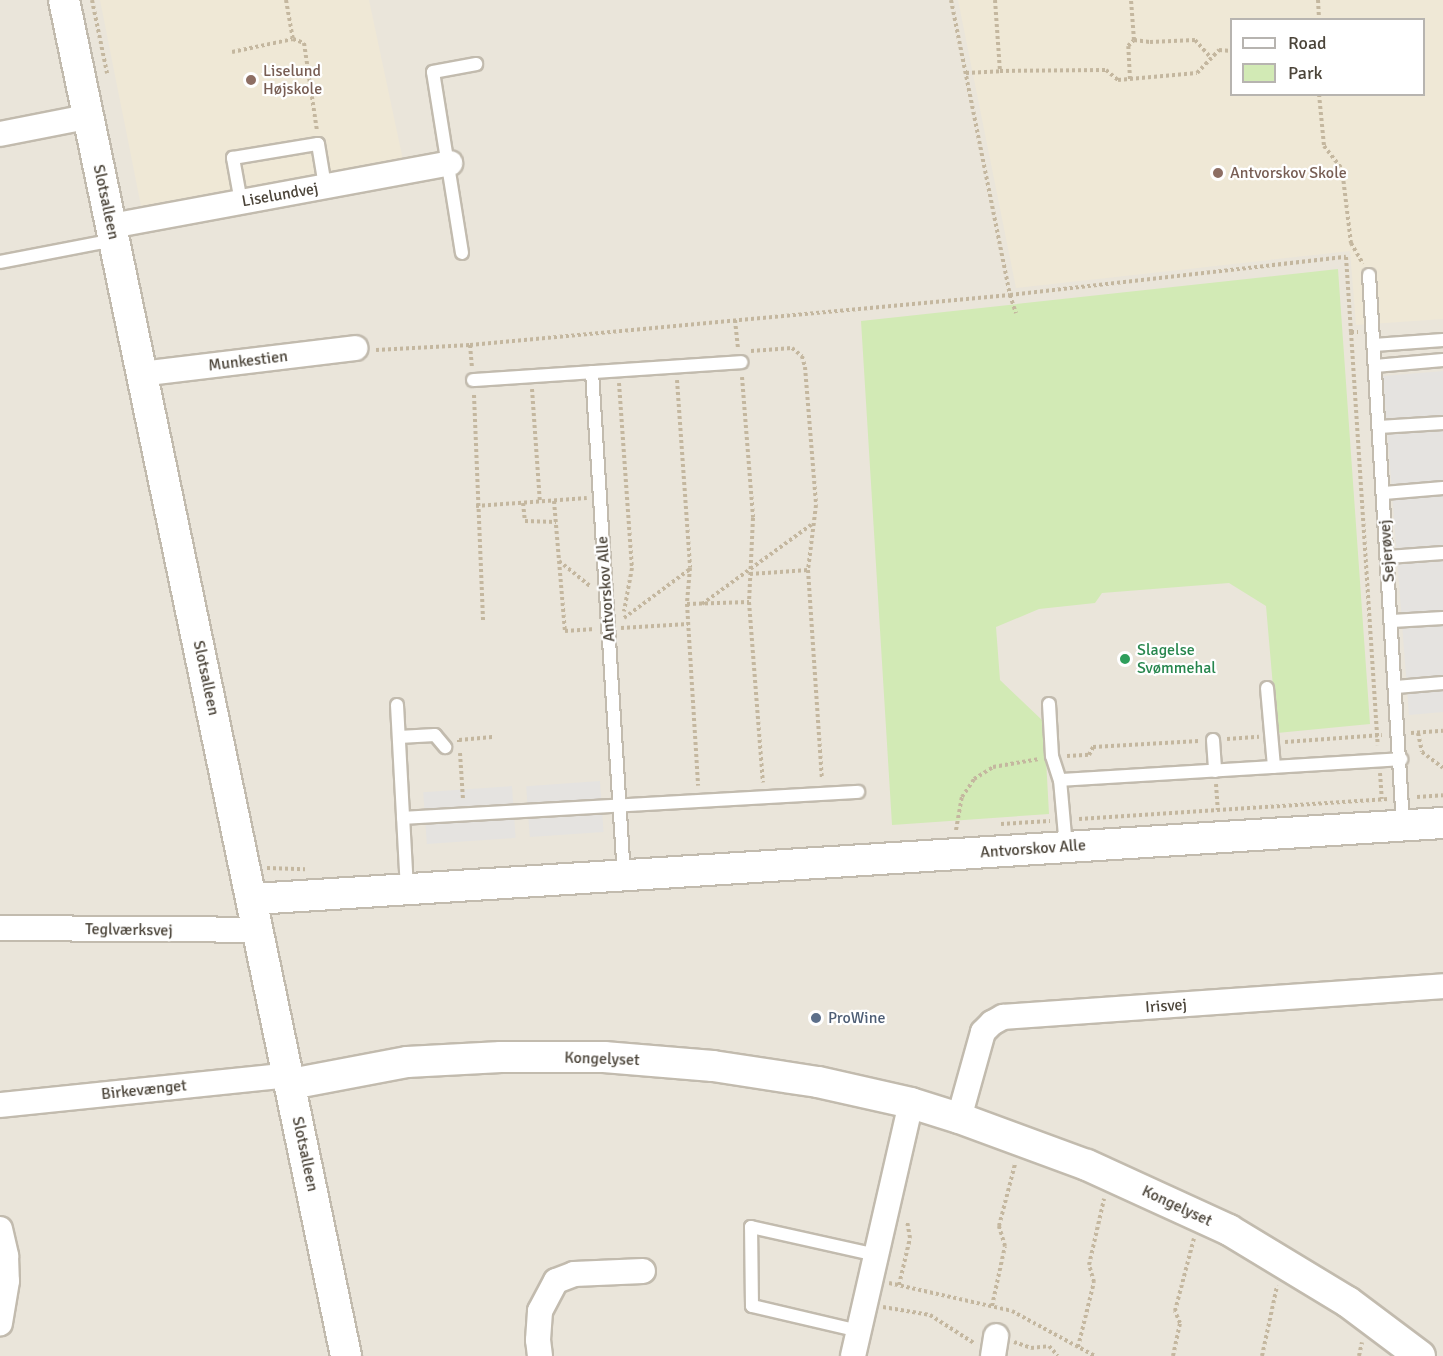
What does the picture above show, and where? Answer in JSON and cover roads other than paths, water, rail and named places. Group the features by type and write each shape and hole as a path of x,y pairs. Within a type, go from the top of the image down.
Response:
{"street":[{"name":"Slotsalleen","path":"64,0 141,374 254,899 258,930 346,1356"},
{"path":"0,134 87,117"},
{"name":"Liselundvej","path":"112,233 241,202 450,163"},
{"name":"Munkestien","path":"141,374 355,348"},
{"name":"Antvorskov Alle","path":"254,899 1443,823"},
{"name":"Teglværksvej","path":"0,928 258,930"},
{"name":"Irisvej","path":"959,1118 983,1032 992,1023 1004,1017 1443,986"},
{"name":"Kongelyset","path":"290,1080 407,1062 501,1057 604,1057 713,1066 818,1082 911,1103 959,1118 1110,1175 1229,1230 1348,1302 1420,1356"},
{"name":"Birkevænget","path":"0,1105 290,1080"},
{"path":"853,1356 911,1103"},
{"path":"0,1229 6,1256 7,1281 0,1323"},
{"path":"540,1356 538,1340 540,1311 556,1281 574,1274 643,1271"}],"lane":[{"path":"462,253 450,163 433,72 476,64"},
{"path":"241,202 233,158 318,144 325,186"},
{"path":"0,262 112,233"},
{"name":"Sejerøvej","path":"1369,275 1400,734 1404,826"},
{"path":"1374,345 1443,340"},
{"path":"1375,366 1443,360"},
{"path":"473,380 741,362"},
{"name":"Antvorskov Alle","path":"592,372 624,877"},
{"path":"1379,427 1443,423"},
{"path":"1384,493 1443,488"},
{"path":"1388,557 1443,553"},
{"path":"1392,621 1443,618"},
{"path":"1396,687 1443,683"},
{"path":"1267,688 1274,767"},
{"path":"1049,704 1052,756 1060,780 1066,847"},
{"path":"397,705 408,890"},
{"path":"399,736 435,735 445,747"},
{"path":"1213,740 1215,771"},
{"path":"1060,780 1401,759"},
{"path":"404,818 858,792"},
{"path":"859,1331 752,1306 751,1227 876,1255"}],"place":[{"name":"Liselund Højskole","path":"251,80"},
{"name":"Antvorskov Skole","path":"1218,173"},
{"name":"Slagelse Svømmehal","path":"1125,659"},
{"name":"ProWine","path":"816,1018"}]}
